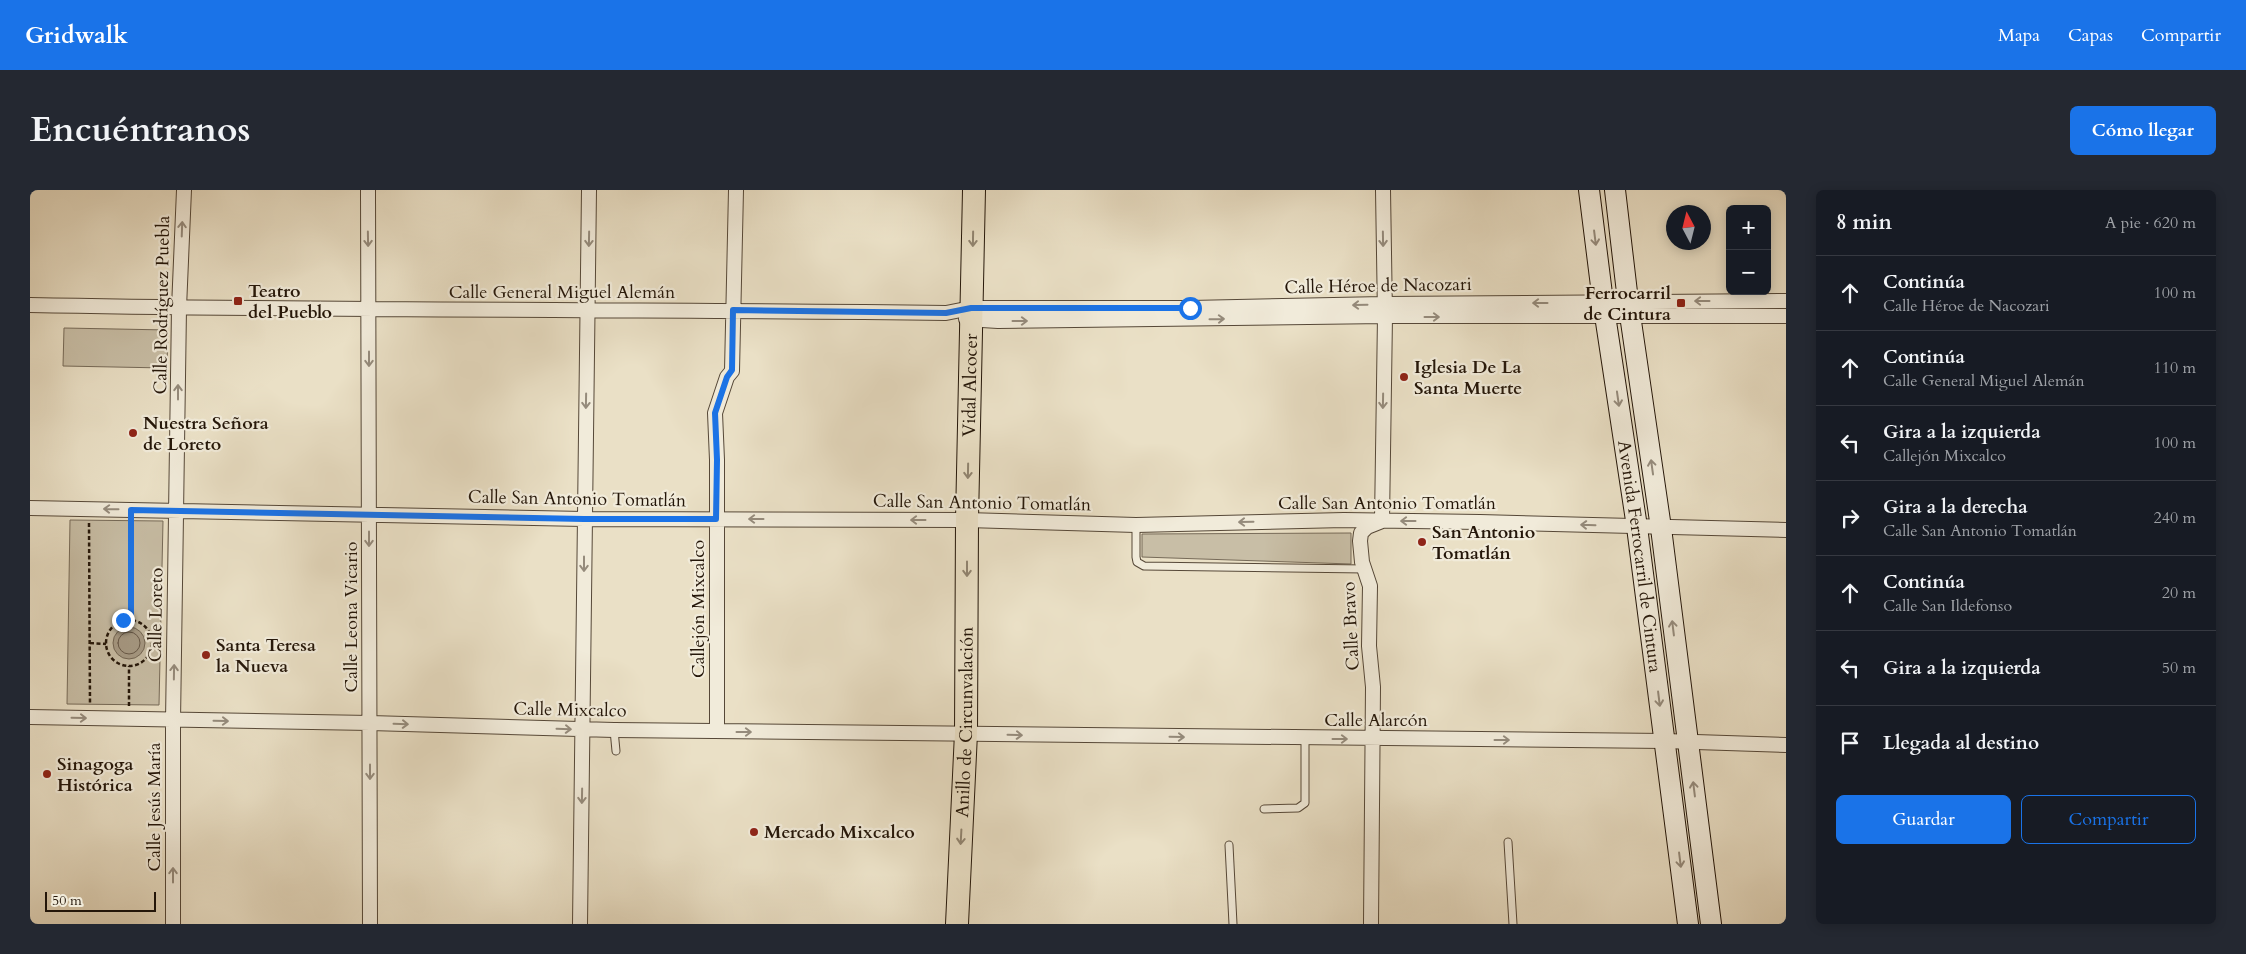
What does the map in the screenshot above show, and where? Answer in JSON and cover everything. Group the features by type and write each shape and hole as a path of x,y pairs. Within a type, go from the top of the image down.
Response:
{"main road":[{"name":"Vidal Alcocer","path":"967,520 974,190"},
{"name":"Anillo de Circunvalación","path":"957,924 966,733 967,520"}],"street":[{"name":"Calle Rodríguez Puebla","path":"177,510 179,308 184,190"},
{"name":"Calle Leona Vicario","path":"368,190 370,924"},
{"path":"580,924 584,730 584,519 589,190"},
{"name":"Callejón Mixcalco","path":"717,732 717,460 715,413 727,377 732,370 736,190"},
{"path":"1382,521 1383,190"},
{"name":"Avenida Ferrocarril de Cintura","path":"1589,190 1604,310 1637,527 1688,924"},
{"name":"Avenida Ferrocarril de Cintura","path":"1615,190 1629,309 1661,528 1711,924"},
{"name":"Calle Héroe de Nacozari","path":"971,314 1190,308 1604,310 1786,301"},
{"name":"Calle General Miguel Alemán","path":"30,305 369,310 733,310 971,314"},
{"name":"Calle Héroe de Nacozari","path":"1629,309 1786,316"},
{"name":"Calle San Antonio Tomatlán","path":"30,508 584,519 967,520 1136,525 1382,521 1480,522 1786,530"},
{"name":"Calle Loreto","path":"173,721 177,510"},
{"name":"Calle Bravo","path":"1370,924 1374,739 1373,687 1369,646 1370,586 1360,552 1362,533 1367,527 1382,521"},
{"name":"Calle Mixcalco","path":"30,718 370,723 584,730 966,733"},
{"name":"Calle Jesús María","path":"173,721 173,924"},
{"name":"Calle Alarcón","path":"966,733 1305,739 1665,741 1786,745"}],"lane":[{"path":"1136,525 1136,558 1140,565 1144,566 1366,569"},
{"path":"614,730 616,751"},
{"path":"1264,809 1298,808 1305,803 1305,739"},
{"path":"1508,842 1513,924"},
{"path":"1229,845 1233,924"}],"path":[{"path":"89,509 90,719"},
{"path":"131,510 131,620"},
{"path":"123,620 131,620 138,622 149,631 152,645 142,662 129,666 116,662 107,651 106,644 110,629 123,620"},
{"path":"90,643 106,644"},
{"path":"128,720 129,666"}],"shaded area":[{"path":"64,328 168,330 167,365 165,368 63,366"},
{"path":"70,520 163,521 159,705 67,704"},
{"path":"1351,533 1351,564 1142,557 1142,534"}],"water":[{"path":"129,627 135,628 140,632 144,637 144,649 140,654 135,658 129,659 123,658 118,654 114,649 113,643 114,637 118,632 123,628"}],"place":[{"name":"Teatro del Pueblo","path":"238,301"},
{"name":"Ferrocarril de Cintura","path":"1681,303"},
{"name":"Iglesia De La Santa Muerte","path":"1404,377"},
{"name":"Nuestra Señora de Loreto","path":"133,433"},
{"name":"San Antonio Tomatlán","path":"1422,542"},
{"name":"Santa Teresa la Nueva","path":"206,655"},
{"name":"Sinagoga Histórica","path":"47,774"},
{"name":"Mercado Mixcalco","path":"754,832"}],"route":[{"path":"123,620 131,620 131,510 584,519 716,519 717,460 715,413 727,377 732,370 733,310 946,313 971,308 1190,308"}]}
